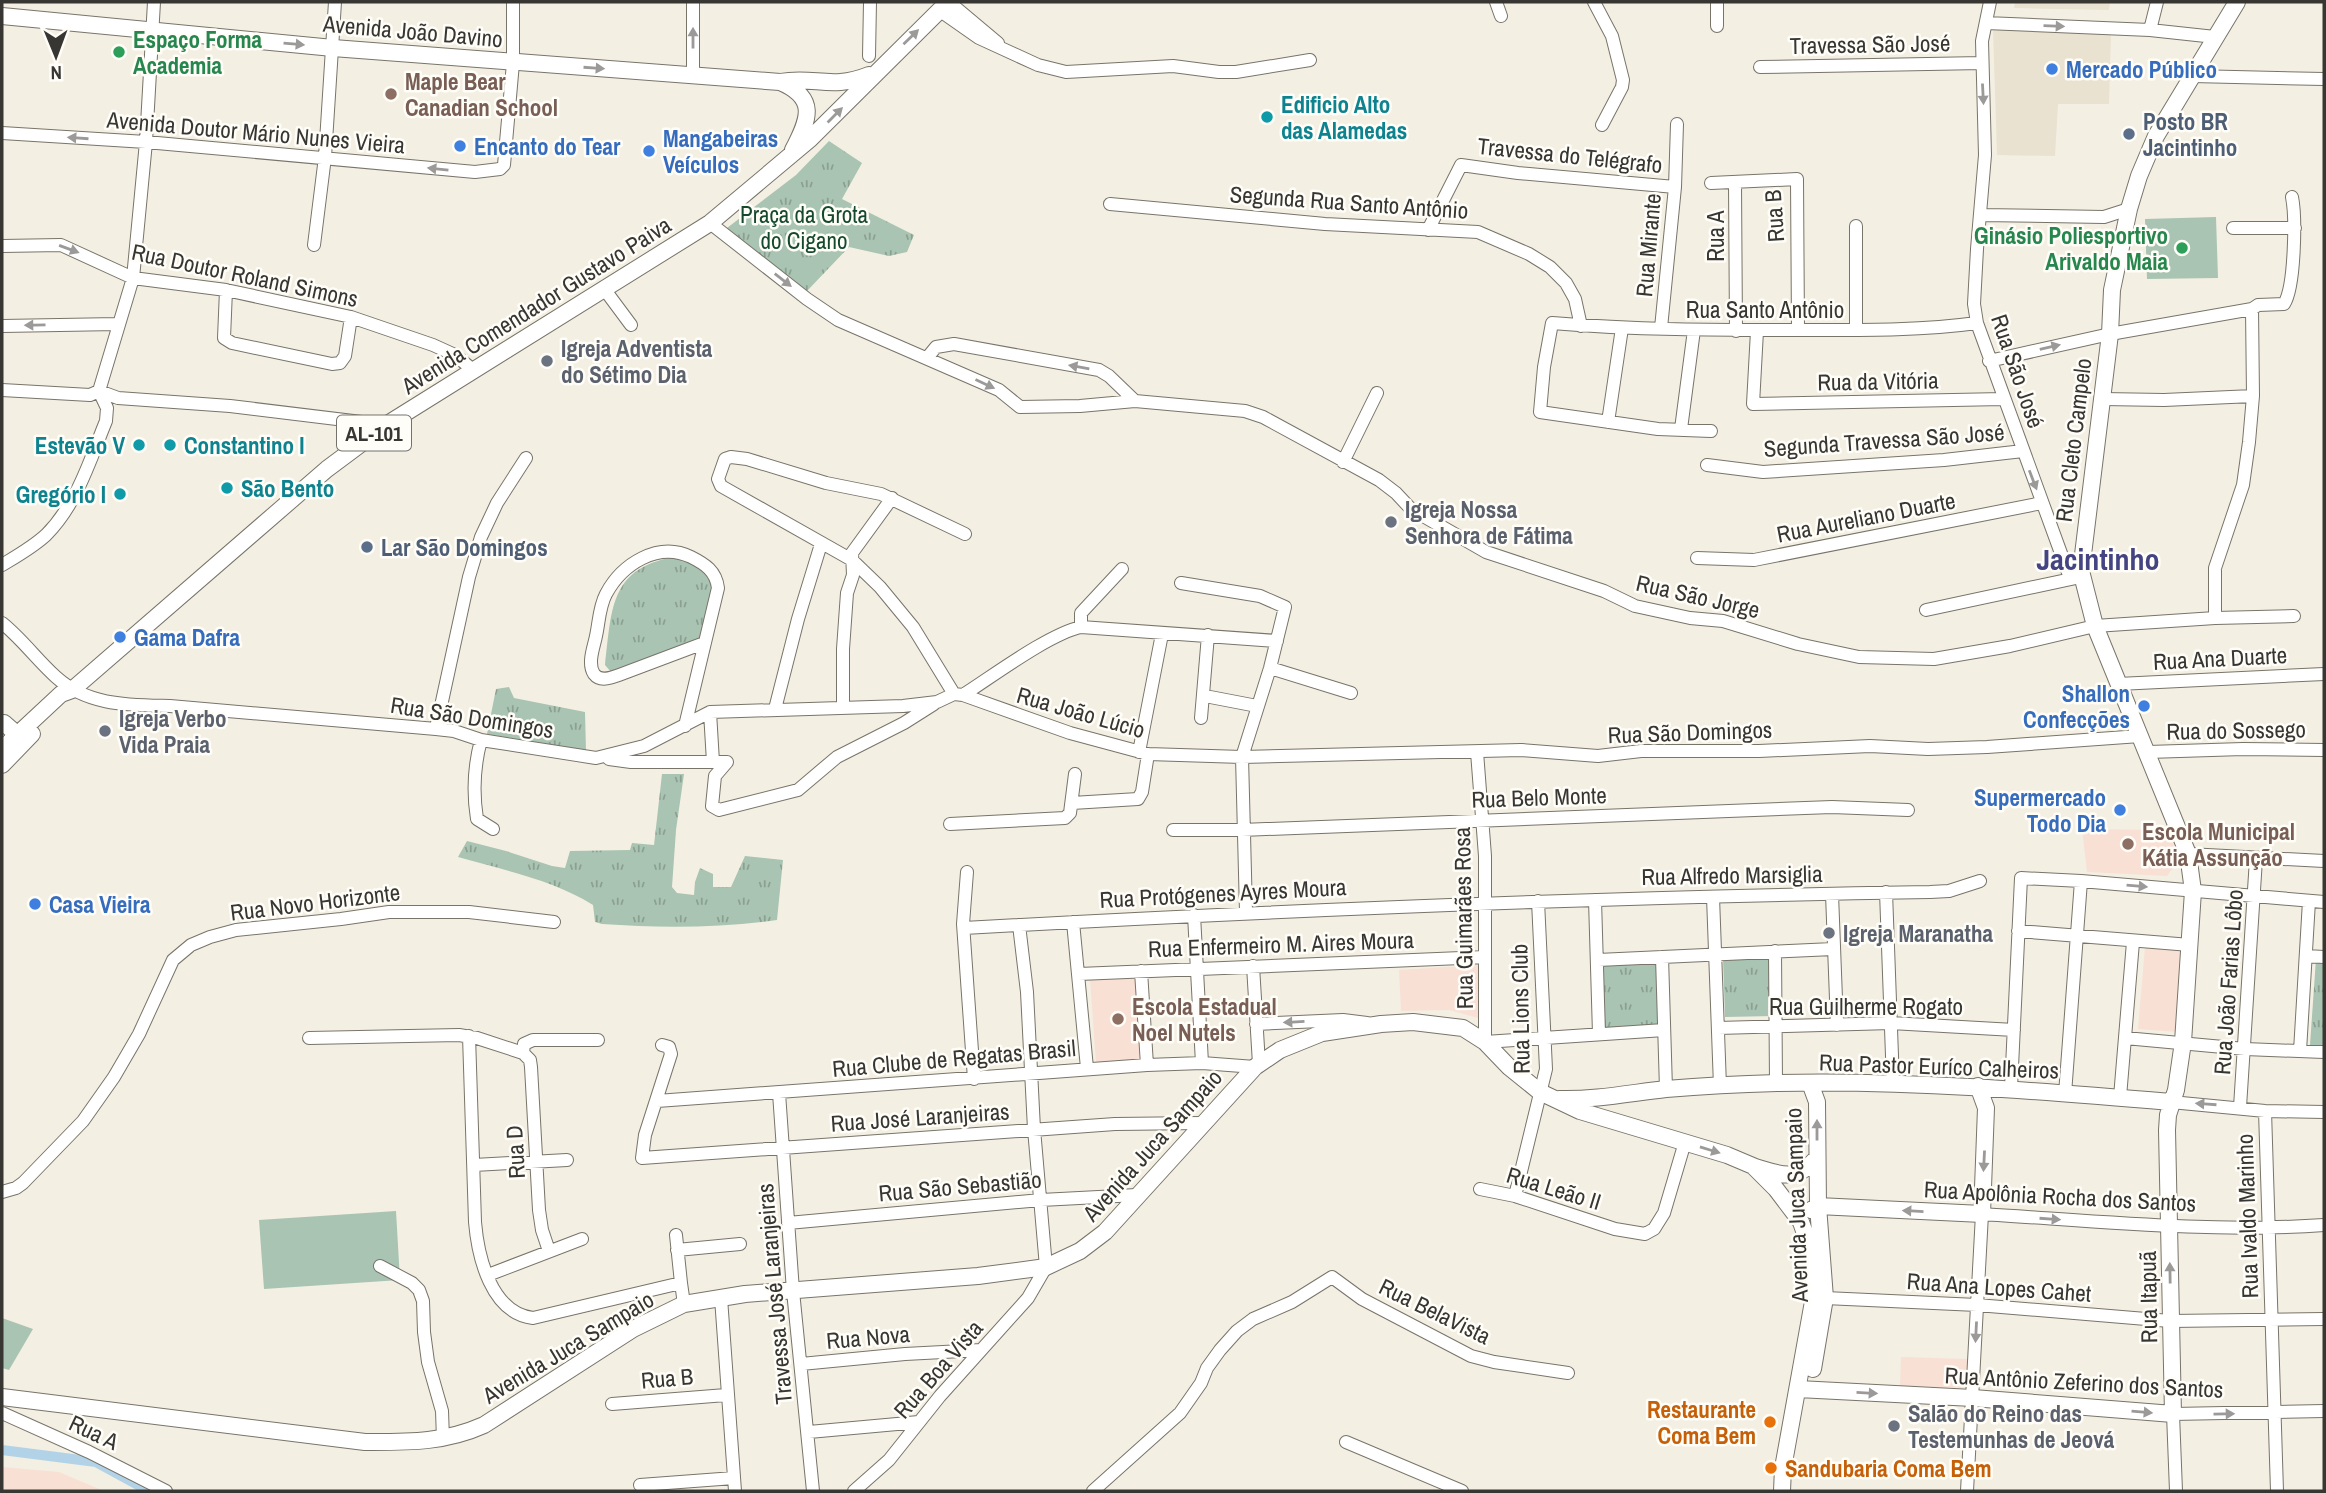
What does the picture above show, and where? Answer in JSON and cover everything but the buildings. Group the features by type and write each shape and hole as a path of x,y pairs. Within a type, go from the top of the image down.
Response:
{"main road":[{"name":"Rua Cleto Campelo","path":"2172,1102 2183,1042 2190,945 2193,891 2188,854 2075,578 2083,541 2102,399 2112,290 2129,209 2156,136 2237,2"},
{"name":"Avenida Comendador Gustavo Paiva","path":"2,765 10,746 31,721 61,694 72,690 327,469 386,425 710,223 810,139 945,4"},
{"name":"Avenida João Davino","path":"2,16 334,47 780,82 802,80 829,84 847,83 875,72"},
{"path":"780,82 795,90 806,105 806,123 791,153"},
{"name":"Avenida Comendador Gustavo Paiva","path":"10,746 68,701 72,690"},
{"path":"3,723 9,725 10,746"},
{"name":"Avenida Juca Sampaio","path":"2,1397 365,1442 422,1442 464,1434 484,1425 632,1329 684,1304 721,1298 978,1276 1046,1267 1094,1242 1257,1065 1280,1050 1322,1032 1413,1022 1463,1028 1485,1042 1518,1076 1546,1095 1580,1111 1685,1142 1753,1166 1776,1189 1801,1222 1809,1245 1814,1268 1814,1296 1804,1390"},
{"name":"Avenida Juca Sampaio","path":"1782,1490 1783,1468 1825,1298 1816,1159 1818,1083"},
{"name":"Rua Pastor Euríco Calheiros","path":"1546,1095 1584,1100 1666,1089 1720,1086 1893,1083 1978,1086 2172,1102"},
{"path":"1978,1086 1986,1108"},
{"path":"1982,1214 1986,1108 1990,1096 2004,1088"},
{"path":"1616,1123 1612,1109 1618,1095"},
{"name":"Rua Itapuã","path":"2172,1102 2166,1129 2173,1415"},
{"path":"1753,1166 1791,1175 1806,1170 1816,1159"},
{"path":"1801,1222 1807,1213 1818,1206"},
{"name":"Rua Apolônia Rocha dos Santos","path":"1818,1206 1982,1214"},
{"name":"Rua Antônio Zeferino dos Santos","path":"1804,1390 1973,1398 2173,1415"}],"street":[{"path":"2,565 32,547 47,534 73,501 106,421 107,408 99,391 133,278 146,142 154,2"},
{"path":"314,245 325,157 335,2"},
{"path":"513,2 513,62"},
{"path":"693,2 693,74"},
{"path":"869,56 870,2"},
{"path":"1496,2 1501,16"},
{"path":"1594,2 1612,36 1623,80 1602,125"},
{"path":"1717,2 1717,26"},
{"name":"Rua São José","path":"1990,2 1982,41 1985,155 1974,304 1976,323 2042,503 2075,578"},
{"path":"2150,30 2157,2"},
{"path":"945,4 967,32 1038,65 1066,72 1172,65 1236,72 1310,60"},
{"path":"1986,23 2150,30 2216,37"},
{"name":"Avenida Doutor Mário Nunes Vieira","path":"2,133 146,142 475,172 500,169 504,165 513,62"},
{"name":"Travessa São José","path":"1759,67 1982,63"},
{"path":"2192,76 2324,79"},
{"name":"Rua Mirante","path":"1661,328 1675,187 1677,124"},
{"name":"Travessa do Telégrafo","path":"1427,230 1461,165 1518,173 1675,187"},
{"name":"Rua B","path":"1711,184 1797,179 1798,330"},
{"name":"Rua A","path":"1735,183 1737,331"},
{"path":"1989,361 2110,334 2252,309 2258,305 2284,303 2289,289 2295,228 2292,197"},
{"name":"Segunda Rua Santo Antônio","path":"1110,204 1325,224 1478,232 1529,254 1549,267 1566,283 1576,299 1581,326"},
{"path":"1980,215 2104,217 2129,209"},
{"name":"Rua São Jorge","path":"710,223 838,320 999,390 1020,407 1080,406 1135,401 1245,411 1263,417 1379,480 1411,509 1452,535 1486,552 1580,582 1635,606 1690,618 1723,621 1859,657 1934,659 2010,646 2095,626 2294,616"},
{"path":"1856,226 1856,330"},
{"path":"2233,228 2295,228"},
{"name":"Rua Doutor Roland Simons","path":"2,246 61,245 133,278 226,290 351,317 433,345 455,355 472,370"},
{"path":"226,290 224,338 232,343 332,365 340,363 345,356 351,317"},
{"path":"605,290 631,325"},
{"path":"2215,618 2215,568 2243,485 2253,396 2252,309"},
{"name":"Rua Santo Antônio","path":"1608,422 1540,412 1552,323 1622,328 1757,331 1941,328 1976,323"},
{"path":"2,326 117,324"},
{"path":"1622,328 1608,422 1658,429 1711,431"},
{"path":"1681,429 1694,330"},
{"name":"Rua da Vitória","path":"1757,331 1753,404 2003,399"},
{"path":"927,358 936,347 954,344 1099,370 1135,401"},
{"path":"2,390 90,395 99,391 118,398 230,406 386,425"},
{"path":"1343,462 1377,393"},
{"path":"2102,399 2164,400 2253,396"},
{"name":"Segunda Travessa São José","path":"1707,465 1763,472 1944,460 2023,451"},
{"path":"958,694 913,627 880,587 852,560 721,486 718,479 723,462 731,457 747,459 825,483 892,498 965,534"},
{"path":"436,729 469,577 481,537 497,503 526,458"},
{"path":"843,707 843,649 847,593 853,575 852,552 892,498"},
{"name":"Rua Aureliano Duarte","path":"1697,558 1754,560 2042,503"},
{"path":"775,709 821,544"},
{"path":"685,726 718,588 716,578 706,565 687,555 668,550 635,562 617,576 604,596 591,657 593,673 599,678 606,679 704,643"},
{"path":"1122,569 1081,613 1081,627 1277,641"},
{"path":"1926,610 2075,578"},
{"path":"1181,583 1260,596 1285,607 1270,668 1242,757 1246,912"},
{"name":"Rua São Domingos","path":"2,623 72,690 95,700 128,705 170,706 454,731 481,740 596,758 645,746 710,712 937,702 958,694 1070,629 1081,627"},
{"path":"1072,803 1138,799 1142,792 1144,753 1163,634"},
{"path":"1201,718 1205,696 1208,635"},
{"path":"1270,668 1351,693"},
{"name":"Rua Ana Duarte","path":"2118,684 2324,674"},
{"name":"Rua João Lúcio","path":"958,694 1070,733 1144,753 1242,757"},
{"path":"1205,696 1257,706"},
{"path":"596,758 631,762 727,762 715,776 712,797 714,808 726,810 798,790 836,757 904,723 937,702"},
{"path":"710,712 713,762"},
{"path":"3,723 31,721"},
{"name":"Rua São Domingos","path":"1242,757 1521,750 1598,756 1641,751 1759,751 1870,746 1928,749 2140,736"},
{"path":"481,740 474,800 477,820 493,829"},
{"name":"Rua do Sossego","path":"2148,752 2324,750"},
{"name":"Rua Guimarães Rosa","path":"1477,752 1485,856 1485,1042"},
{"path":"950,824 1062,818 1070,813 1074,774"},
{"name":"Rua Belo Monte","path":"1173,830 1242,830 1832,807 1908,810"},
{"path":"2188,854 2324,862"},
{"name":"Rua João Farias Lôbo","path":"2240,1107 2256,859"},
{"path":"967,872 964,928 974,1079"},
{"path":"2004,1088 2014,1030 2021,878 2324,902"},
{"name":"Rua Alfredo Marsiglia","path":"1484,903 1949,891 1980,881"},
{"path":"2065,1094 2081,881"},
{"path":"1886,892 1893,1083"},
{"path":"1832,894 1837,1025"},
{"path":"1713,897 1720,1086"},
{"path":"1595,900 1599,1034"},
{"name":"Rua Lions Club","path":"1515,1196 1546,1095 1538,901"},
{"path":"2300,1051 2309,901"},
{"name":"Rua Protógenes Ayres Moura","path":"964,928 1246,912 1484,903"},
{"name":"Rua Novo Horizonte","path":"2,1192 23,1183 83,1122 139,1034 173,960 191,945 236,930 390,912 469,912 554,922"},
{"path":"1194,915 1202,1063"},
{"path":"1073,922 1087,1069"},
{"path":"1019,925 1027,992 1034,1129 1046,1267"},
{"path":"2018,931 2190,945"},
{"path":"2120,1097 2133,942"},
{"path":"1598,960 1833,949"},
{"path":"1775,951 1776,1083"},
{"path":"2306,956 2324,957"},
{"name":"Rua Enfermeiro M. Aires Moura","path":"1079,974 1485,957"},
{"path":"1662,957 1666,1089"},
{"path":"1253,966 1257,1065"},
{"path":"1141,971 1147,1065"},
{"path":"1256,1024 1343,1020 1381,1024"},
{"name":"Rua Guilherme Rogato","path":"1718,1028 1891,1023 2014,1030"},
{"path":"1485,1042 1664,1030"},
{"path":"309,1038 469,1036 523,1054 524,1044 533,1040 598,1040"},
{"path":"469,1036 477,1248 496,1293 513,1312 533,1318 681,1283"},
{"path":"2125,1038 2245,1049 2324,1052"},
{"path":"657,1101 667,1048"},
{"name":"Rua D","path":"523,1054 530,1060 531,1067 539,1210 549,1251"},
{"name":"Rua Clube de Regatas Brasil","path":"657,1101 1147,1065 1257,1065"},
{"name":"Travessa José Laranjeiras","path":"779,1093 793,1291 813,1491"},
{"name":"Rua José Laranjeiras","path":"657,1101 645,1135 642,1158 1115,1124 1201,1124"},
{"name":"Rua Pastor Euríco Calheiros","path":"2172,1102 2265,1111 2324,1112"},
{"name":"Rua Ivaldo Marinho","path":"2265,1111 2277,1491"},
{"name":"Rua Leão II","path":"1480,1189 1515,1196 1639,1235 1650,1232 1658,1225 1664,1213 1685,1142"},
{"path":"474,1165 567,1160"},
{"name":"Rua São Sebastião","path":"788,1223 1041,1200 1137,1195"},
{"path":"1967,1491 1982,1214"},
{"name":"Rua Apolônia Rocha dos Santos","path":"1982,1214 2169,1226 2267,1229 2324,1225"},
{"path":"676,1235 684,1304"},
{"path":"488,1275 582,1238"},
{"path":"677,1250 740,1244"},
{"path":"380,1266 412,1283 419,1290 423,1301 428,1362 442,1411 443,1439"},
{"name":"Rua Boa Vista","path":"854,1491 889,1460 1028,1298 1046,1267"},
{"name":"Rua BelaVista","path":"1093,1491 1180,1413 1214,1359 1237,1331 1253,1319 1292,1302 1332,1277 1362,1299 1471,1356 1568,1373"},
{"path":"640,1485 734,1485 721,1298"},
{"name":"Rua Ana Lopes Cahet","path":"1825,1298 1978,1305 2170,1321"},
{"name":"Rua Ivaldo Marinho","path":"2170,1321 2324,1319"},
{"name":"Rua Nova","path":"801,1364 981,1350"},
{"name":"Rua B","path":"612,1404 726,1395"},
{"name":"Rua Antônio Zeferino dos Santos","path":"2173,1415 2324,1411"},
{"name":"Rua A","path":"2,1413 89,1451 166,1491"},
{"name":"Rua Itapuã","path":"2173,1415 2176,1491"},
{"path":"808,1432 919,1422"},
{"path":"1346,1443 1462,1491"}],"shaded area":[{"name":"Mercado Público","path":"2015,2 2110,2 2109,10 2014,8"},
{"name":"Mercado Público","path":"1993,30 2111,33 2109,104 2058,104 2055,156 1997,155"},
{"name":"Escola Municipal Kátia Assunção","path":"2082,829 2169,830 2177,857 2175,865 2167,876 2087,872"},
{"path":"2145,947 2185,951 2178,1032 2138,1029"},
{"path":"1477,965 1482,969 1483,1015 1478,1018 1449,1010 1401,1011 1399,970"},
{"name":"Escola Estadual Noel Nutels","path":"1140,976 1145,1060 1096,1063 1090,979"},
{"path":"1901,1357 1970,1359 1969,1388 1900,1386"},
{"path":"2,1467 59,1472 104,1491 2,1491"}],"green space":[{"name":"Praça da Grota do Cigano","path":"829,141 862,163 842,199 914,235 907,252 889,256 849,247 807,291 727,228 796,175"},
{"name":"Ginásio Poliesportivo Arivaldo Maia","path":"2216,217 2218,278 2147,279 2145,219"},
{"path":"680,556 716,579 704,634 698,641 611,672 605,665 613,607 619,592 627,579 640,569 657,561"},
{"path":"509,687 514,698 585,712 586,751 487,734 496,689"},
{"path":"662,774 684,774 672,887 677,893 694,895 700,868 713,874 713,887 731,887 745,856 783,860 777,920 690,927 602,924 595,922 593,905 578,896 528,876 458,857 467,841 565,868 570,851 630,850 632,843 654,845"},
{"path":"1772,957 1774,1016 1725,1017 1723,958"},
{"path":"1657,959 1659,1028 1602,1030 1601,961"},
{"path":"2316,959 2324,959 2324,1046 2310,1045"},
{"path":"396,1211 400,1280 264,1289 259,1220"},
{"path":"2,1318 33,1329 9,1370 2,1368"}],"waterway":[{"path":"2,1450 96,1462 149,1491"}],"place":[{"name":"Espaço Forma Academia","path":"119,52"},
{"name":"Mercado Público","path":"2052,69"},
{"name":"Maple Bear Canadian School","path":"391,94"},
{"name":"Edificio Alto das Alamedas","path":"1267,117"},
{"name":"Posto BR Jacintinho","path":"2129,134"},
{"name":"Encanto do Tear","path":"460,146"},
{"name":"Mangabeiras Veículos","path":"649,151"},
{"name":"Ginásio Poliesportivo Arivaldo Maia","path":"2182,248"},
{"name":"Igreja Adventista do Sétimo Dia","path":"547,361"},
{"name":"Estevão V","path":"139,445"},
{"name":"Constantino I","path":"170,445"},
{"name":"São Bento","path":"227,488"},
{"name":"Gregório I","path":"120,494"},
{"name":"Igreja Nossa Senhora de Fátima","path":"1391,522"},
{"name":"Lar São Domingos","path":"367,547"},
{"name":"Gama Dafra","path":"120,637"},
{"name":"Shallon Confecções","path":"2144,706"},
{"name":"Igreja Verbo Vida Praia","path":"105,731"},
{"name":"Supermercado Todo Dia","path":"2120,810"},
{"name":"Escola Municipal Kátia Assunção","path":"2128,844"},
{"name":"Casa Vieira","path":"35,904"},
{"name":"Igreja Maranatha","path":"1829,933"},
{"name":"Escola Estadual Noel Nutels","path":"1118,1019"},
{"name":"Restaurante Coma Bem","path":"1770,1422"},
{"name":"Salão do Reino das Testemunhas de Jeová","path":"1894,1426"},
{"name":"Sandubaria Coma Bem","path":"1771,1468"}],"district":[{"name":"Jacintinho","path":"2098,559"}]}
